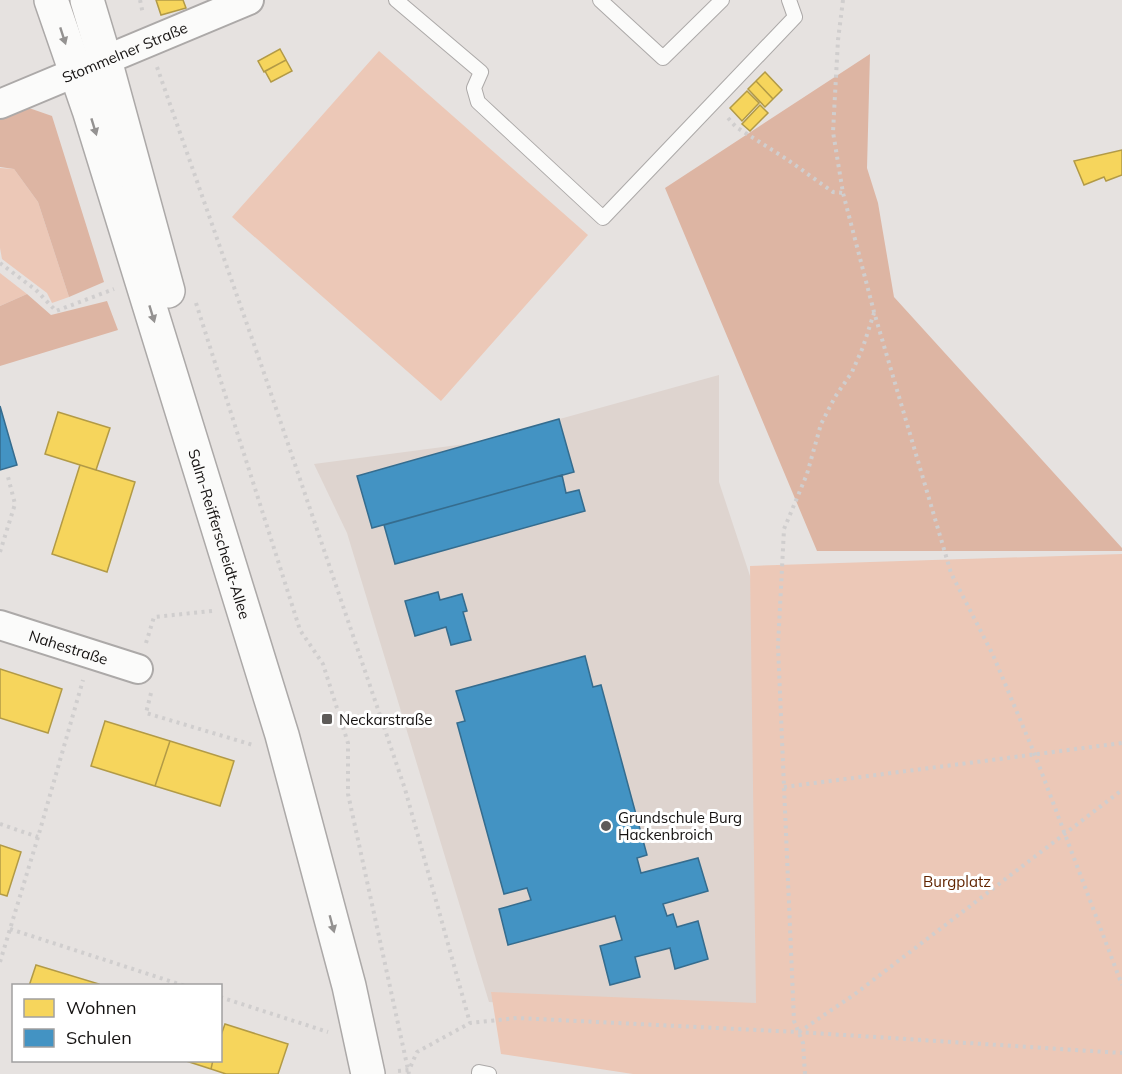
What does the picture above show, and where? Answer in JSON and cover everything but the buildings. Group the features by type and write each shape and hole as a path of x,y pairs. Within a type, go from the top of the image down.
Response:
{"street":[{"name":"Salm-Reifferscheidt-Allee","path":"51,0 89,110 282,735 349,987 394,1073"},
{"name":"Salm-Reifferscheidt-Allee","path":"87,0 160,264 300,732 394,1073"},
{"name":"Stommelner Straße","path":"0,104 249,0"},
{"name":"Nahestraße","path":"0,625 138,669"}],"lane":[{"path":"396,0 481,72 474,88 478,102 603,218 795,17 789,0"},
{"path":"600,0 663,58 722,0"},
{"path":"479,1074 489,1074"}],"path":[{"path":"843,0 838,40 833,132 843,193 874,312 951,573 993,655 1035,755 1122,985"},
{"path":"148,42 260,359 405,789 470,1023"},
{"path":"714,102 736,128 788,160 833,192 843,193"},
{"path":"0,263 36,290 56,311 119,286 139,272"},
{"path":"196,301 300,630 323,664 348,743 348,794 394,1073"},
{"path":"805,1074 803,1043 794,1021 778,646 784,529 807,474 821,424 835,397 852,372 874,312"},
{"path":"0,552 15,504 8,477"},
{"path":"213,611 154,617 138,669 152,690 146,714 253,745"},
{"path":"0,962 90,654"},
{"path":"784,787 1122,743"},
{"path":"798,1032 855,994 1122,790"},
{"path":"0,824 38,837"},
{"path":"10,929 179,984"},
{"path":"222,998 329,1032"},
{"path":"394,1073 417,1052 470,1023 517,1018 798,1032 1122,1053"}],"shaded area":[{"path":"870,54 867,168 878,203 894,297 1122,548 1122,551 817,551 665,188"},
{"path":"14,108 29,108 52,116 104,282 69,297 38,202 14,169 0,167 0,113"},
{"path":"27,294 51,315 107,301 118,330 0,366 0,306"},
{"name":"Grundschule Burg Hackenbroich","path":"719,375 719,482 753,585 784,1019 489,1002 347,533 314,464 473,443"}],"green space":[{"path":"379,51 588,235 441,401 232,217"},
{"path":"0,168 14,169 38,202 69,297 52,303 47,293 2,259"},
{"path":"0,273 27,294 0,306"},
{"name":"Burgplatz","path":"1122,554 1122,1074 633,1074 501,1054 491,992 756,1003 750,566"}],"place":[{"name":"Neckarstraße","path":"327,719"},
{"name":"Grundschule Burg Hackenbroich","path":"606,826"}]}
